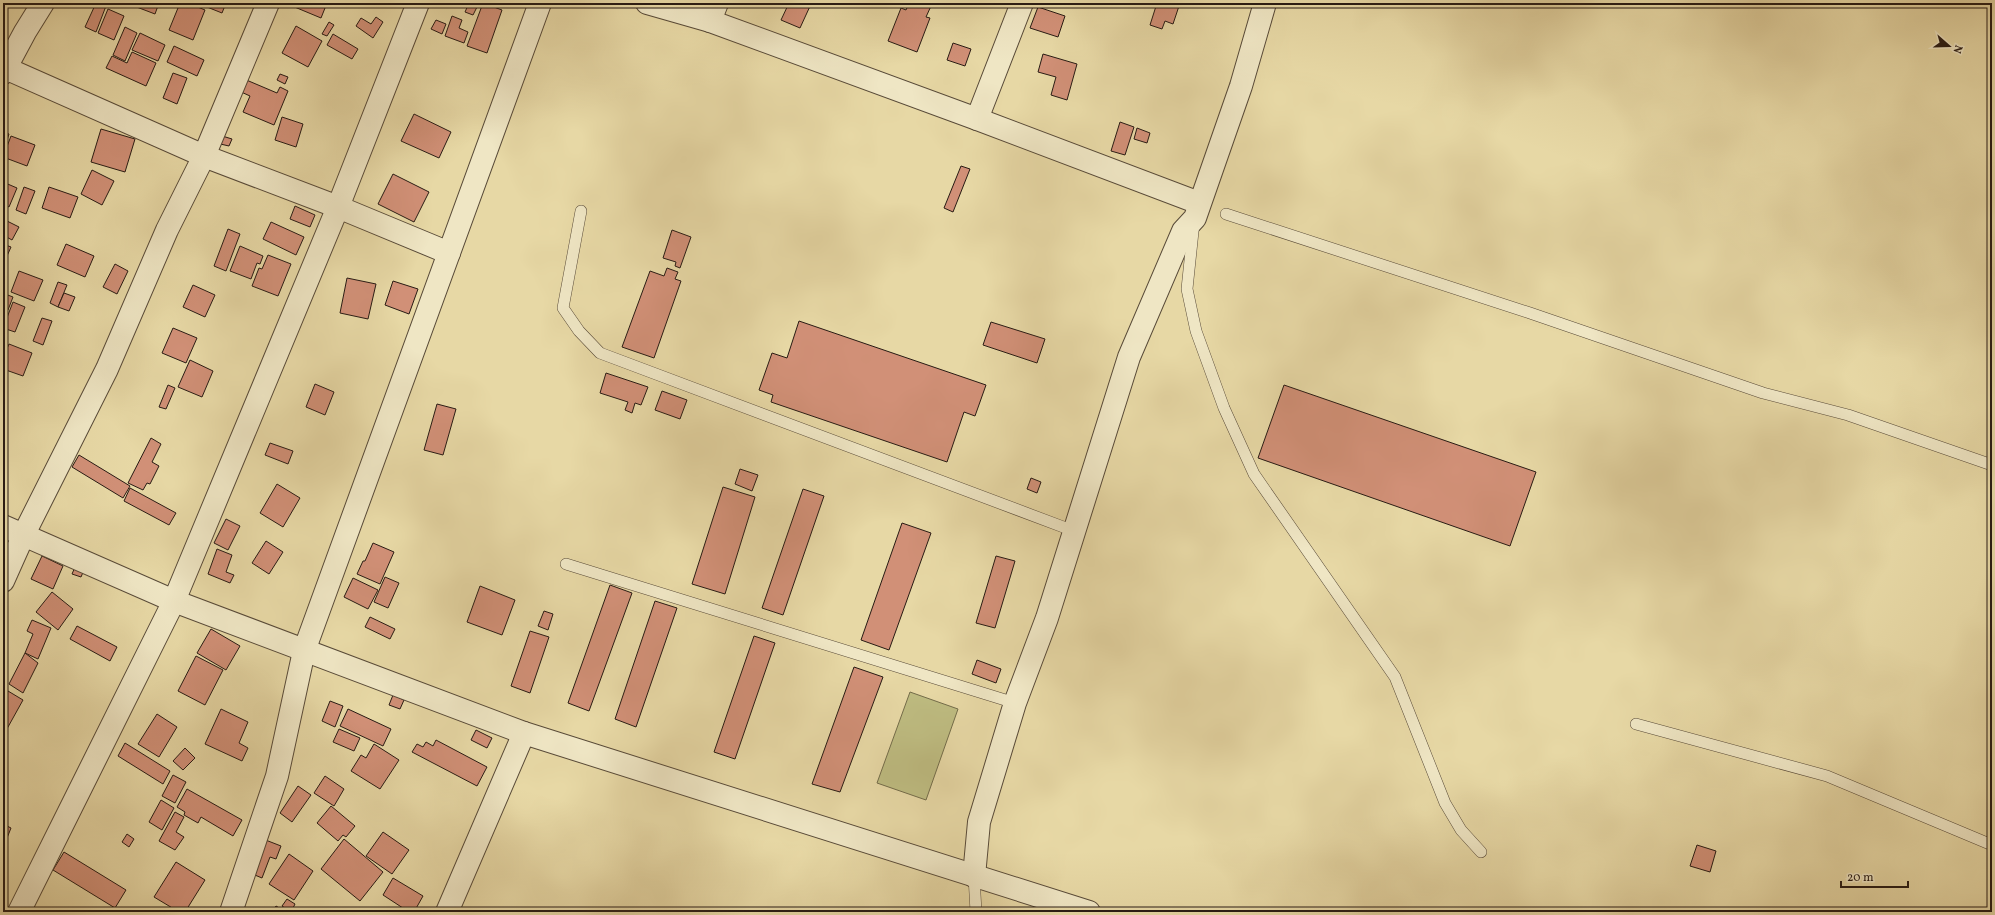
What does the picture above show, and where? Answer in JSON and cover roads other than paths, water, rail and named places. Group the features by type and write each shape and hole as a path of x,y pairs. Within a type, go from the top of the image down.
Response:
{"street":[{"path":"43,3 4,69 204,156 338,207 449,253"},
{"path":"3,581 24,534 107,369 167,230 204,156 268,3"},
{"path":"19,912 174,601 338,207 418,3"},
{"path":"231,912 277,776 304,651 540,3"},
{"path":"647,3 713,12 977,119 1197,211"},
{"path":"977,119 1022,3"},
{"path":"974,876 979,822 1015,703 1047,618 1129,356 1183,231 1197,211 1241,86 1265,3"},
{"path":"3,526 174,601 524,733 1089,912"},
{"path":"447,912 524,733"}],"lane":[{"path":"581,211 563,308 579,331 600,352 1074,531"},
{"path":"1197,211 1187,289 1196,331 1224,408 1254,474 1395,677 1445,803 1460,830 1481,852"},
{"path":"1226,214 1530,313 1763,393 1848,415 1992,465"},
{"path":"566,564 1015,703"},
{"path":"1636,724 1827,776 1992,845"},
{"path":"974,876 976,912"}]}
